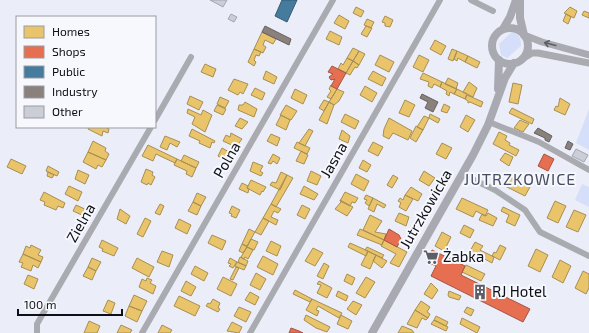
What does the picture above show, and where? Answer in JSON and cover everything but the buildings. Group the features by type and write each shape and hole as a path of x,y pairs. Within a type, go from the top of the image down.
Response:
{"main road":[{"path":"503,30 510,17 516,0"},
{"path":"520,0 520,18 524,35 527,39 528,50 522,59 509,64 499,60 493,52 492,43 496,34 503,30 514,28 524,35"},
{"name":"Jutrzkowicka","path":"497,96 499,60"},
{"name":"Jutrzkowicka","path":"372,333 462,174 489,122 506,74 514,63"}],"street":[{"name":"Polna","path":"142,333 333,0"},
{"name":"Jasna","path":"250,333 440,0"},
{"path":"471,0 493,11"},
{"path":"524,35 542,42 589,55"},
{"path":"522,59 532,53 538,53 589,63"},
{"path":"156,118 192,57"},
{"path":"489,122 539,142 589,170"},
{"name":"Zielna","path":"37,333 38,324 150,128"},
{"path":"462,174 495,190 525,210 540,232 589,256"}],"shaded area":[{"path":"512,32 520,37 521,46 507,58 501,55 499,44"},
{"path":"589,109 589,150 576,143"},
{"path":"582,184 589,187 589,207 575,200"}],"place":[{"name":"Żabka","path":"431,257"},
{"name":"RJ Hotel","path":"480,292"}],"district":[{"name":"JUTRZKOWICE","path":"520,179"}]}
